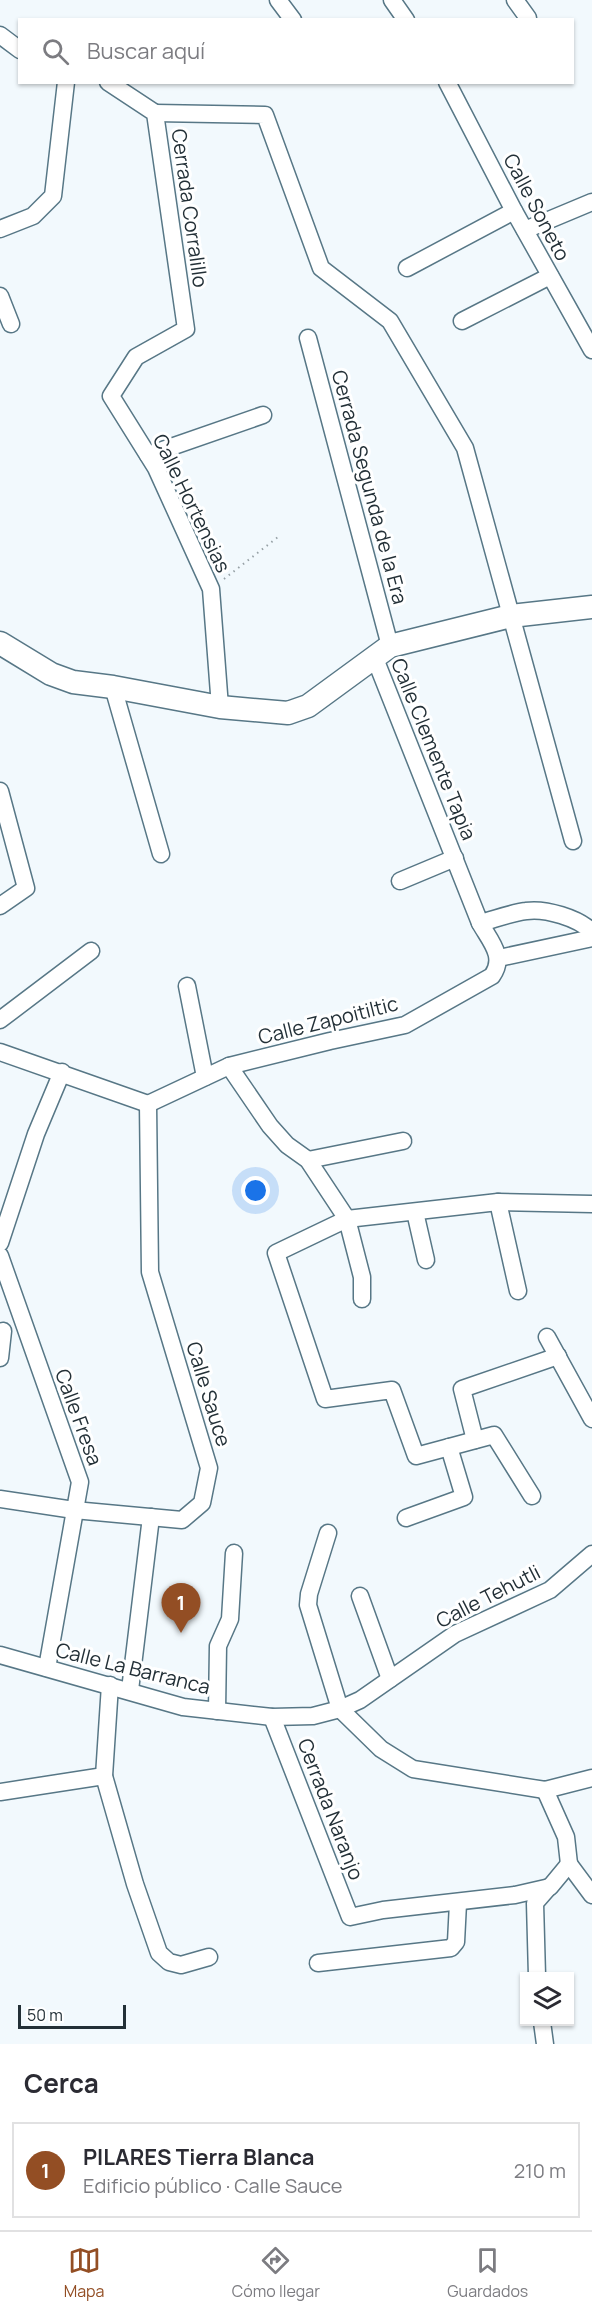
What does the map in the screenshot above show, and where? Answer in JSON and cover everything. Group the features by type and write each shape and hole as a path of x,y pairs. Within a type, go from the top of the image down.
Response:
{"street":[{"path":"278,0 292,18"},
{"path":"392,0 405,18"},
{"path":"515,0 528,18"},
{"path":"0,36 18,49"},
{"path":"0,229 33,216 53,196 66,84"},
{"name":"Cerrada Corralillo","path":"111,84 155,113 186,329 136,357 111,396"},
{"name":"Calle Soneto","path":"448,84 514,211 592,350"},
{"path":"155,113 265,115 321,268 390,321 465,447 573,841"},
{"path":"525,230 592,202"},
{"path":"407,268 514,211"},
{"path":"462,321 550,276"},
{"path":"0,296 11,324"},
{"name":"Cerrada Segunda de la Era","path":"308,338 382,651"},
{"name":"Calle Hortensias","path":"111,396 148,455 211,589 220,707"},
{"path":"148,455 262,414"},
{"path":"0,643 51,674 73,682 220,707 288,713 308,706 382,651 511,616 592,607"},
{"name":"Calle Clemente Tapia","path":"382,651 480,923"},
{"path":"113,687 161,854"},
{"path":"0,791 26,888 0,906"},
{"path":"400,881 455,858"},
{"path":"592,932 584,924 569,917 528,910 480,923 499,958 592,938"},
{"path":"0,1020 91,951"},
{"name":"Calle Zapoitiltic","path":"148,1104 229,1066 405,1025 492,976 498,967 499,958"},
{"path":"187,986 205,1077"},
{"path":"0,1052 148,1104"},
{"path":"229,1066 270,1126 287,1145 308,1160 347,1219 362,1277 362,1299"},
{"path":"0,1243 36,1134 62,1072"},
{"name":"Calle Sauce","path":"0,1499 74,1510 182,1520 202,1503 209,1468 150,1272 148,1104"},
{"path":"308,1160 403,1141"},
{"path":"532,1496 494,1435 416,1456 392,1390 325,1399 276,1252 347,1219 498,1202 592,1204"},
{"path":"498,1202 518,1290"},
{"path":"415,1212 426,1260"},
{"name":"Calle Fresa","path":"0,1256 80,1482 47,1668"},
{"path":"0,1358 3,1331"},
{"path":"547,1337 592,1419"},
{"path":"475,1440 462,1389 558,1356"},
{"path":"406,1518 464,1497 449,1447"},
{"path":"130,1690 151,1517"},
{"path":"328,1533 309,1594 308,1605 339,1709 381,1749 413,1769 544,1790 592,1778"},
{"path":"217,1711 218,1646 230,1619 234,1553"},
{"name":"Calle Tehutli","path":"339,1709 390,1679 455,1634 550,1590 592,1554"},
{"path":"360,1596 390,1679"},
{"name":"Calle La Barranca","path":"0,1655 130,1690 183,1707 272,1717 313,1716 339,1709"},
{"path":"110,1685 104,1776 159,1953 169,1962 181,1965 209,1957"},
{"name":"Cerrada Naranjo","path":"272,1717 350,1917 383,1910 458,1903"},
{"path":"0,1792 104,1776"},
{"path":"544,1790 566,1837 569,1864 592,1895"},
{"path":"537,1972 535,1903 569,1864"},
{"path":"318,1963 451,1948 456,1942 458,1903 550,1887"},
{"path":"543,2026 545,2044"}],"path":[{"path":"211,589 278,537"}],"place":[{"name":"PILARES Tierra Blanca","path":"181,1633"}]}
